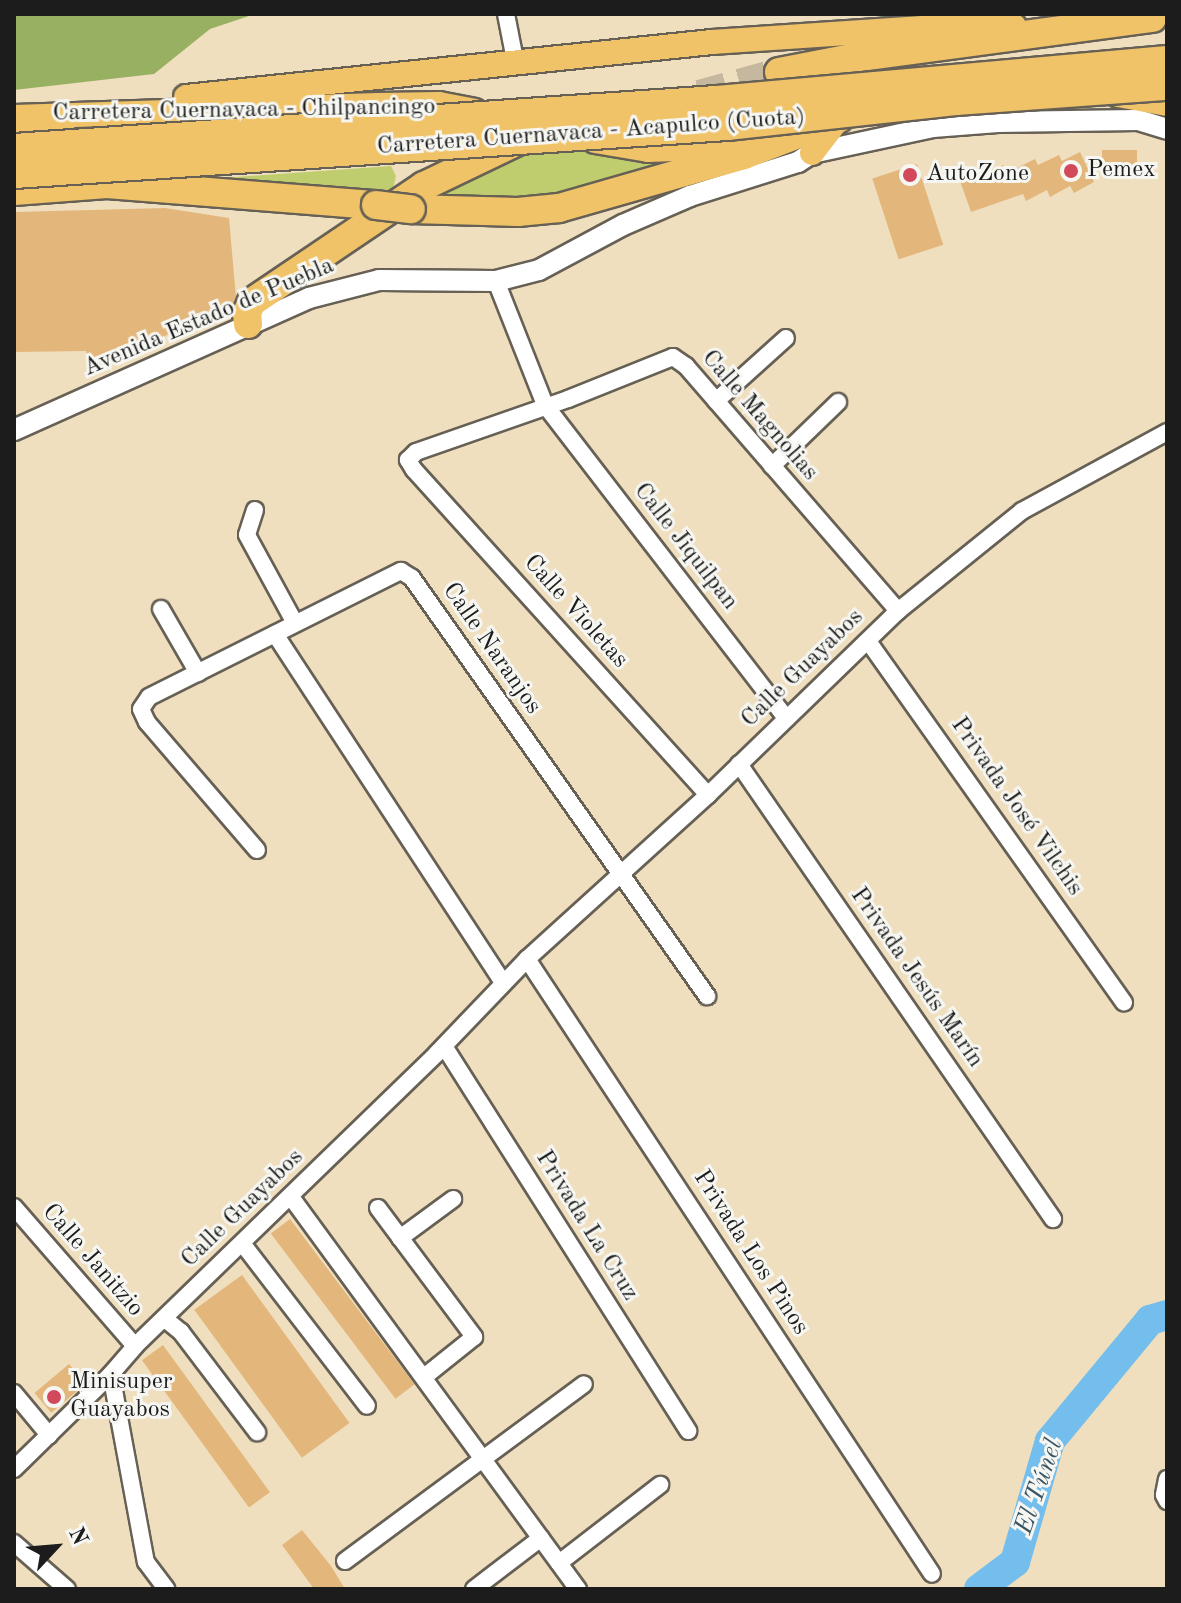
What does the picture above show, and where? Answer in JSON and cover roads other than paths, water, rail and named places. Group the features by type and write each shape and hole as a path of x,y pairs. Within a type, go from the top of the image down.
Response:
{"highway":[{"path":"779,72 852,58 1161,16"},
{"name":"Carretera Cuernavaca - Acapulco (Cuota)","path":"14,148 717,100 1167,60"},
{"name":"Carretera Cuernavaca - Acapulco (Cuota)","path":"14,174 727,126 956,101 1167,86"},
{"path":"14,191 107,184 411,209 518,212 559,208 744,155 838,119"},
{"path":"18,122 65,132 187,145 267,149 406,147 533,136 424,186 252,302 247,313 248,324"}],"main road":[{"name":"Carretera Cuernavaca - Chilpancingo","path":"18,122 515,60 757,39 1161,16"},
{"name":"Carretera Cuernavaca - Chilpancingo","path":"18,122 439,104 586,139 648,150 709,144 838,119 915,97 983,83 1060,85 1167,107"},
{"path":"812,153 838,119"}],"street":[{"path":"506,14 515,60"},
{"name":"Avenida Estado de Puebla","path":"14,430 309,298 379,280 496,281 539,270 623,225 677,201 798,162 812,153 933,127 998,122 1138,120 1167,129"},
{"name":"Calle Jiquilpan","path":"496,281 545,405 787,719"},
{"path":"716,401 786,338"},
{"name":"Calle Magnolias","path":"545,405 673,357 716,401 898,611"},
{"path":"772,466 838,402"},
{"name":"Calle Violetas","path":"545,405 416,452 408,460 708,795"},
{"name":"Calle Guayabos","path":"14,1469 111,1374 135,1346 444,1046 503,982 708,795 898,611 1022,511 1167,432"},
{"path":"255,510 247,535 295,623"},
{"name":"Calle Naranjos","path":"257,850 147,722 141,709 149,697 387,575 401,571 412,578 618,875 707,996"},
{"path":"161,609 198,673"},
{"path":"275,634 503,982"},
{"name":"Privada José Vilchis","path":"868,641 1124,1002"},
{"name":"Privada Jesús Marín","path":"739,764 1053,1219"},
{"name":"Privada Los Pinos","path":"527,959 932,1574"},
{"name":"Privada La Cruz","path":"444,1046 688,1431"},
{"path":"291,1197 578,1589"},
{"path":"400,1238 453,1199"},
{"path":"378,1208 474,1337 424,1377"},
{"name":"Calle Janitzio","path":"15,1211 135,1346"},
{"path":"242,1243 367,1406"},
{"path":"165,1319 181,1332 257,1432"},
{"path":"111,1374 136,1521 146,1562 159,1586"},
{"path":"345,1561 584,1384"},
{"path":"14,1393 49,1435"},
{"path":"1167,1479 1164,1495 1167,1501"},
{"path":"559,1563 660,1485"},
{"path":"474,1589 541,1538"},
{"path":"14,1543 67,1589"}],"waterway":[{"name":"El Túnel","path":"979,1589 1015,1562 1050,1441 1150,1320 1167,1315"}],"tunnel":[{"path":"699,94 779,72"}],"place":[{"name":"Pemex","path":"1071,171"},
{"name":"AutoZone","path":"910,175"},
{"name":"Minisuper Guayabos","path":"54,1397"}]}
